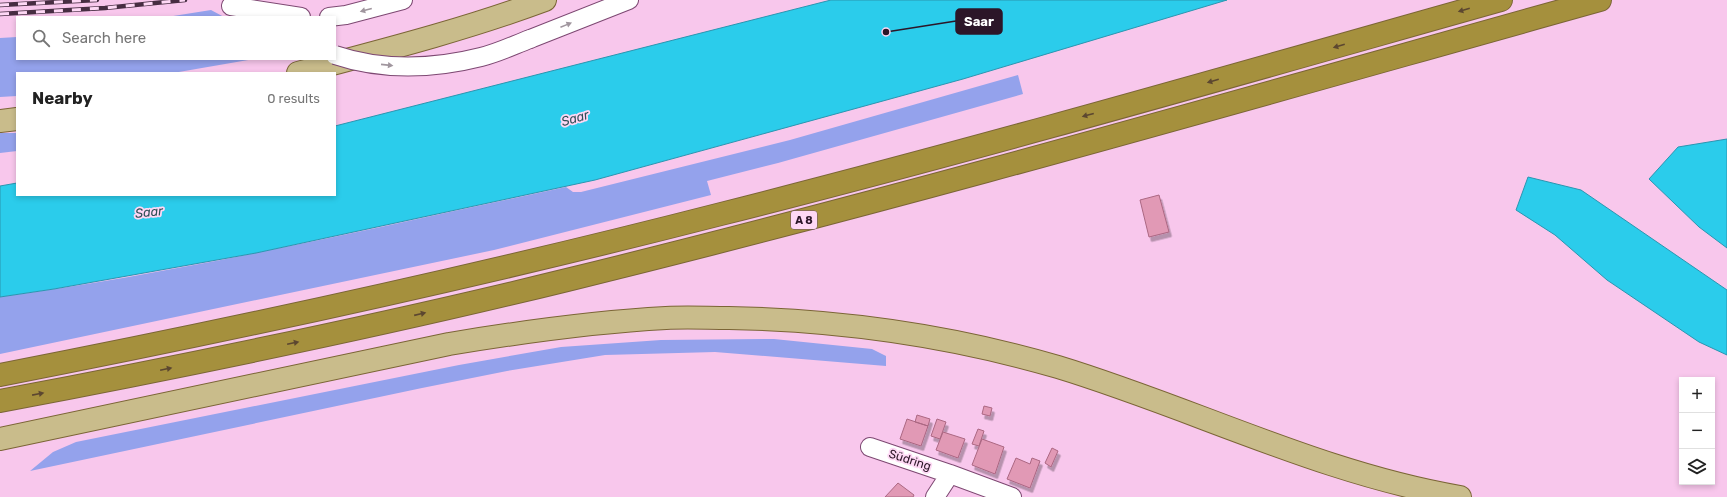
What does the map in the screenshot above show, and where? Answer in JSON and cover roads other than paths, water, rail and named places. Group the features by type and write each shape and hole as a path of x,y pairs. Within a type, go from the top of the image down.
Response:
{"highway":[{"name":"A 8","path":"0,374 290,317 715,216 925,161 1501,0"},
{"name":"A 8","path":"0,401 303,341 563,281 954,180 1600,0"}],"main road":[{"path":"302,72 438,36 545,0"},
{"path":"0,121 16,119"},
{"path":"0,439 449,344 572,326 669,318 809,321 879,329 935,338 1012,354 1111,385 1235,431 1354,472 1460,497"}],"street":[{"path":"336,16 346,15 403,0"},
{"path":"336,55 356,61 385,65 422,66 451,63 482,57 629,0"},
{"path":"224,3 249,16"},
{"path":"224,3 296,16"},
{"name":"Südring","path":"870,447 1012,497"},
{"path":"935,497 950,474"}],"water":[{"path":"831,0 1227,0 963,79 595,180 256,253 54,289 0,297 0,186 16,183 16,196 336,196 336,126"},
{"path":"1727,139 1727,248 1699,227 1649,179 1678,147"},
{"path":"1528,177 1581,190 1727,290 1727,355 1699,342 1607,280 1555,235 1516,210"}],"railway":[{"path":"0,5 97,0"},
{"path":"0,14 105,8 185,0"}],"place":[{"name":"Saar","path":"886,32"}]}
